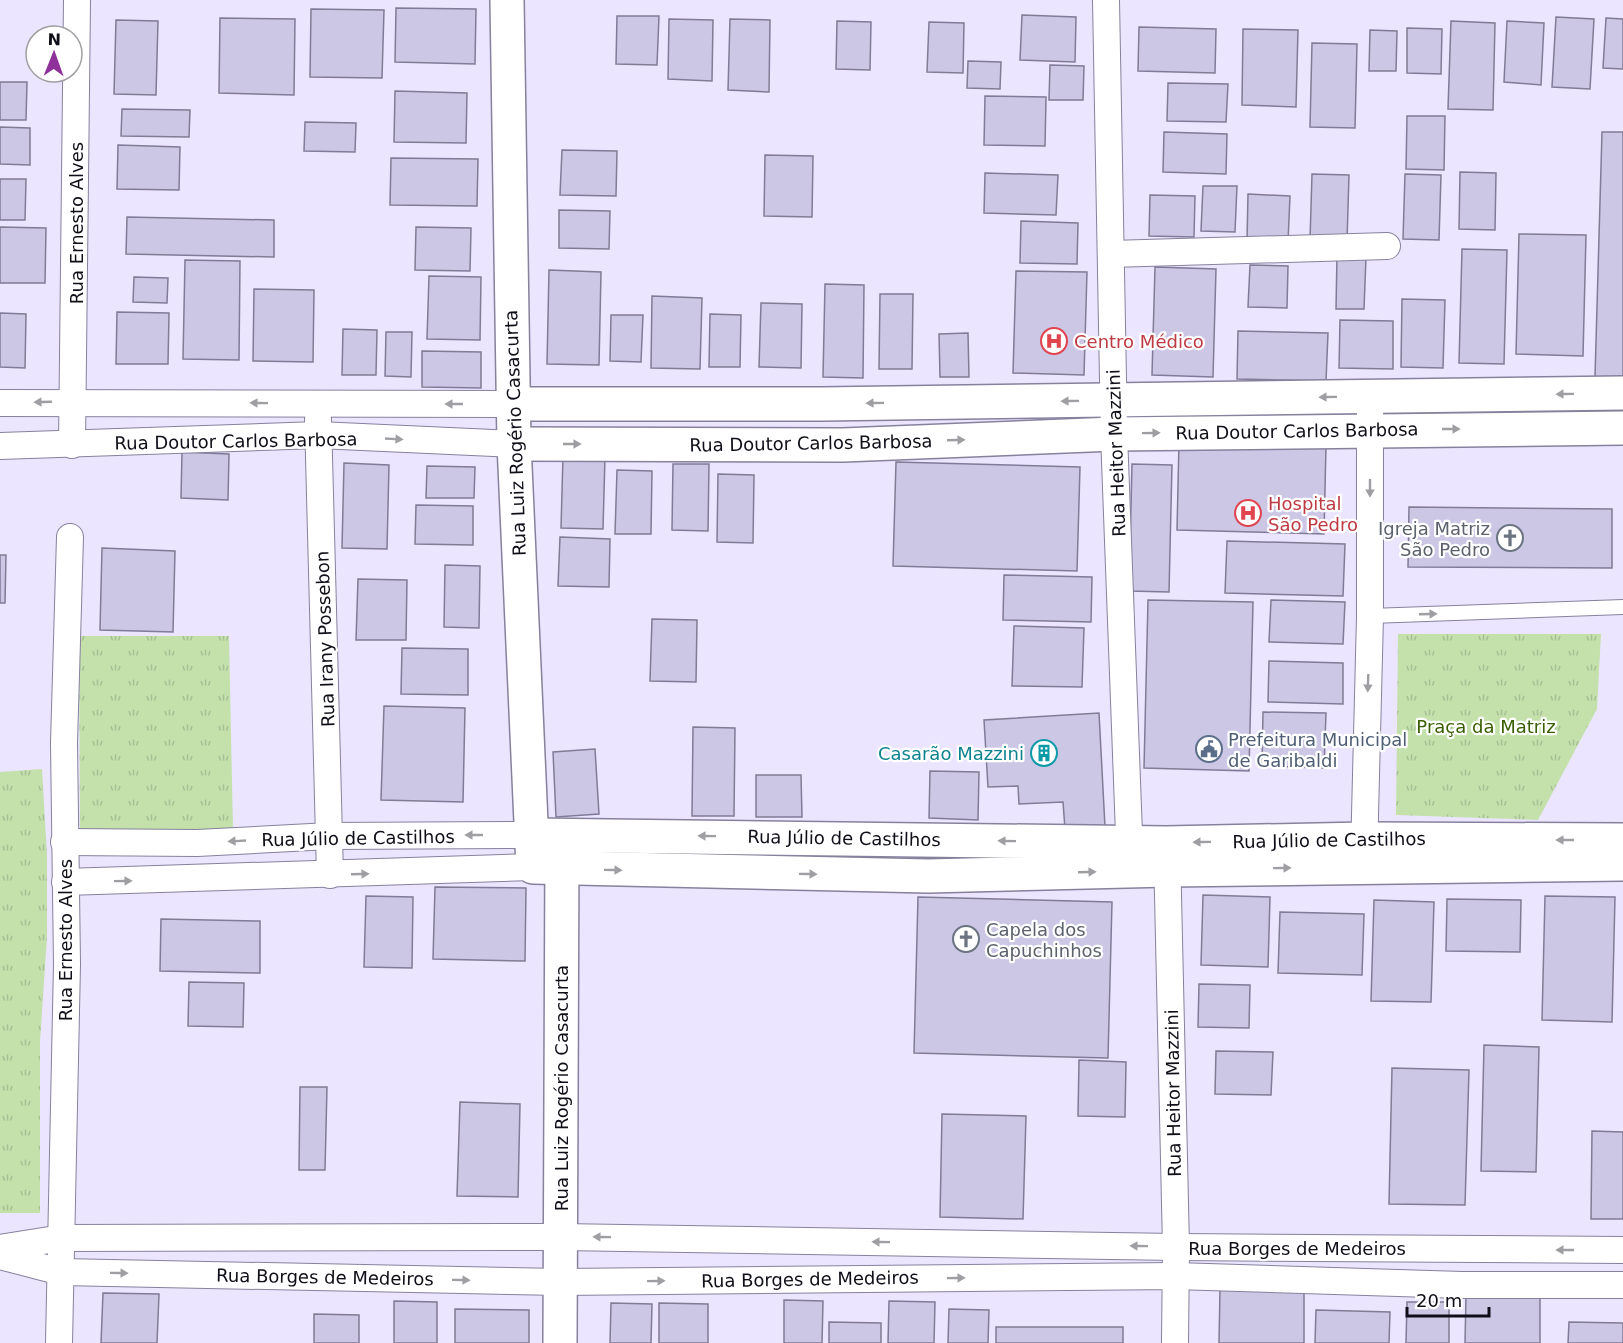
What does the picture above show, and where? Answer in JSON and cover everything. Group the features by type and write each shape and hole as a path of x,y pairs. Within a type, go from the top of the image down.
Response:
{"street":[{"name":"Rua Ernesto Alves","path":"72,445 77,0"},
{"name":"Rua Luiz Rogério Casacurta","path":"507,0 514,444 547,834 561,1237 561,1343"},
{"name":"Rua Heitor Mazzini","path":"1106,0 1114,434 1130,856"},
{"path":"1111,254 1387,246"},
{"name":"Rua Doutor Carlos Barbosa","path":"0,403 74,401 317,404 822,404 1623,393"},
{"path":"1364,853 1370,616 1371,397"},
{"name":"Rua Irany Possebon","path":"317,404 330,875"},
{"path":"822,404 824,445"},
{"name":"Rua Doutor Carlos Barbosa","path":"0,446 318,435 514,444 824,445 1114,434 1370,429 1623,428"},
{"name":"Rua Ernesto Alves","path":"59,1343 66,964 64,743 70,537"},
{"name":"Rua Júlio de Castilhos","path":"64,843 197,843 330,836 547,834 1167,856 1364,853 1623,840"},
{"name":"Rua Júlio de Castilhos","path":"1364,853 1623,864"},
{"name":"Rua Júlio de Castilhos","path":"65,882 547,868 928,876 1130,856"},
{"name":"Rua Heitor Mazzini","path":"1167,856 1176,1247 1174,1343"},
{"path":"384,1237 387,1278"},
{"name":"Rua Borges de Medeiros","path":"0,1248 62,1238 561,1237 1176,1247 1623,1250"},
{"path":"1462,1249 1462,1285"},
{"name":"Rua Borges de Medeiros","path":"0,1256 61,1272 561,1282 1175,1276 1462,1285 1623,1285"}],"lane":[{"path":"1370,616 1623,607"}],"green space":[{"name":"Praça da Matriz","path":"1398,634 1601,634 1597,709 1538,820 1396,815"},
{"path":"79,636 229,636 233,830 80,831"},
{"path":"42,769 47,855 47,937 40,1042 40,1213 0,1213 0,772"}],"building":[{"path":"396,8 476,9 475,64 395,62"},
{"path":"311,9 384,10 382,78 310,77"},
{"path":"1022,15 1076,17 1075,62 1020,60"},
{"path":"617,16 659,16 657,65 616,64"},
{"path":"1556,17 1594,19 1590,89 1552,87"},
{"path":"220,18 295,19 294,95 219,93"},
{"path":"1606,18 1623,19 1623,69 1603,68"},
{"path":"669,19 713,20 712,81 668,79"},
{"path":"730,19 770,20 769,92 728,90"},
{"path":"116,20 158,21 156,95 114,94"},
{"path":"837,21 871,22 870,70 836,69"},
{"path":"1451,21 1495,23 1493,110 1448,109"},
{"path":"1507,21 1544,23 1541,85 1504,82"},
{"path":"929,22 964,23 963,73 927,72"},
{"path":"1139,27 1216,29 1215,73 1138,71"},
{"path":"1407,28 1442,29 1441,74 1407,73"},
{"path":"1243,29 1298,30 1296,107 1242,105"},
{"path":"1370,30 1397,31 1396,71 1369,71"},
{"path":"1312,43 1357,44 1355,128 1310,127"},
{"path":"968,61 1001,62 1000,89 967,88"},
{"path":"1050,65 1084,66 1083,100 1049,100"},
{"path":"0,82 27,84 26,120 0,120"},
{"path":"1168,83 1228,84 1226,122 1167,121"},
{"path":"395,91 467,93 466,143 394,142"},
{"path":"985,96 1046,97 1045,146 984,145"},
{"path":"122,109 190,110 189,137 121,136"},
{"path":"1407,116 1445,116 1444,170 1406,169"},
{"path":"305,122 356,123 355,152 304,151"},
{"path":"0,127 30,128 30,165 0,164"},
{"path":"1164,132 1227,134 1226,174 1163,172"},
{"path":"1602,132 1623,132 1623,377 1595,377"},
{"path":"118,145 180,147 179,190 117,189"},
{"path":"562,150 617,151 616,196 560,195"},
{"path":"765,155 813,156 812,217 764,216"},
{"path":"391,158 478,159 477,206 390,205"},
{"path":"1460,172 1496,173 1495,230 1459,229"},
{"path":"985,173 1058,175 1056,215 984,213"},
{"path":"1312,174 1349,175 1347,241 1310,240"},
{"path":"1405,174 1441,175 1439,240 1403,239"},
{"path":"0,179 26,179 25,220 0,220"},
{"path":"1203,186 1237,186 1235,232 1201,231"},
{"path":"1248,194 1290,196 1288,242 1247,241"},
{"path":"1150,195 1195,196 1194,237 1149,236"},
{"path":"559,210 610,211 609,249 559,248"},
{"path":"127,217 274,220 274,257 126,254"},
{"path":"1021,221 1078,223 1077,264 1020,263"},
{"path":"0,227 46,228 45,283 0,283"},
{"path":"416,227 471,228 470,271 415,270"},
{"path":"1519,234 1586,235 1583,356 1516,354"},
{"path":"1462,249 1507,250 1504,364 1459,363"},
{"path":"1337,256 1366,257 1364,309 1336,309"},
{"path":"185,260 240,261 239,360 183,359"},
{"path":"1250,265 1288,266 1287,308 1248,307"},
{"path":"1155,267 1216,269 1213,377 1152,375"},
{"path":"549,270 601,272 599,365 547,364"},
{"path":"1016,271 1087,272 1084,375 1013,373"},
{"path":"429,276 481,277 480,340 427,339"},
{"path":"134,277 168,278 167,303 133,302"},
{"path":"825,284 864,285 863,378 823,377"},
{"path":"254,289 314,290 313,362 253,361"},
{"path":"880,294 913,294 912,369 879,369"},
{"path":"652,296 702,298 700,369 651,368"},
{"path":"1402,299 1445,300 1443,368 1401,367"},
{"path":"761,303 802,304 801,368 759,367"},
{"path":"117,312 169,313 168,364 116,364"},
{"path":"0,313 26,314 25,368 0,367"},
{"path":"710,314 741,315 740,367 709,367"},
{"path":"611,315 643,315 641,362 610,361"},
{"path":"1340,320 1393,321 1393,369 1339,368"},
{"path":"343,329 377,330 376,375 342,375"},
{"path":"1238,331 1328,333 1326,381 1237,379"},
{"path":"386,332 412,332 411,377 385,376"},
{"path":"968,333 969,377 940,377 939,334"},
{"path":"422,351 481,352 481,388 422,387"},
{"path":"1179,442 1326,445 1324,534 1177,530"},
{"path":"182,452 229,454 228,500 181,498"},
{"path":"563,456 605,456 603,529 561,528"},
{"path":"896,462 1080,467 1077,571 893,566"},
{"path":"344,463 389,465 387,549 342,548"},
{"path":"673,464 709,464 708,531 672,530"},
{"path":"1132,464 1172,465 1169,592 1129,591"},
{"path":"427,466 475,467 474,498 426,498"},
{"path":"617,470 652,471 651,534 615,534"},
{"path":"718,474 754,475 753,543 717,542"},
{"path":"416,505 473,506 473,545 415,544"},
{"name":"Igreja Matriz São Pedro","path":"1409,507 1612,509 1612,568 1408,567"},
{"path":"560,537 610,539 609,587 558,586"},
{"path":"1227,541 1345,544 1343,596 1225,593"},
{"path":"102,548 175,551 173,632 100,630"},
{"path":"0,555 6,555 5,603 0,603"},
{"path":"445,565 480,566 479,628 444,627"},
{"path":"1004,575 1092,577 1091,622 1003,620"},
{"path":"358,579 407,580 406,640 356,640"},
{"path":"1148,600 1253,602 1249,771 1144,768"},
{"path":"1271,600 1345,602 1343,644 1269,642"},
{"path":"652,619 697,620 696,682 650,681"},
{"path":"1014,626 1084,628 1082,687 1012,686"},
{"path":"402,648 468,649 468,695 401,694"},
{"path":"1269,661 1343,663 1343,704 1268,702"},
{"path":"384,706 465,708 463,802 381,800"},
{"path":"1263,712 1326,713 1324,768 1262,766"},
{"name":"Casarão Mazzini","path":"1099,713 1105,827 1065,829 1063,802 1019,804 1018,786 988,787 984,720"},
{"path":"693,727 735,728 734,816 692,816"},
{"path":"595,749 599,814 556,817 553,752"},
{"path":"930,771 979,772 978,820 929,818"},
{"path":"756,775 801,775 802,817 756,817"},
{"path":"435,887 526,888 525,961 433,959"},
{"path":"1203,895 1270,897 1268,967 1201,965"},
{"path":"366,896 413,897 412,968 364,967"},
{"path":"1545,896 1615,897 1612,1022 1542,1020"},
{"path":"918,897 1112,902 1108,1058 914,1053"},
{"path":"1447,899 1521,900 1520,952 1446,951"},
{"path":"1374,900 1434,902 1431,1002 1371,1001"},
{"path":"1280,912 1364,914 1362,975 1278,973"},
{"path":"161,919 260,921 260,973 160,971"},
{"path":"189,982 244,983 243,1027 188,1026"},
{"path":"1199,984 1250,985 1249,1028 1198,1027"},
{"path":"1484,1045 1539,1047 1536,1172 1481,1171"},
{"path":"1216,1051 1273,1052 1271,1095 1215,1094"},
{"path":"1079,1060 1126,1062 1125,1117 1078,1116"},
{"path":"1392,1068 1469,1070 1465,1205 1389,1204"},
{"path":"300,1087 327,1087 325,1170 299,1170"},
{"path":"460,1102 520,1104 518,1197 457,1196"},
{"path":"942,1114 1026,1116 1023,1219 940,1217"},
{"path":"1592,1131 1623,1132 1623,1219 1591,1219"},
{"path":"1220,1289 1304,1291 1304,1343 1219,1343"},
{"path":"103,1293 159,1294 157,1343 101,1343"},
{"path":"1466,1297 1540,1298 1540,1343 1465,1343"},
{"path":"784,1300 823,1301 822,1343 784,1343"},
{"path":"394,1301 437,1302 437,1343 394,1343"},
{"path":"889,1301 935,1302 934,1343 888,1343"},
{"path":"1407,1302 1449,1302 1449,1343 1406,1343"},
{"path":"611,1303 652,1304 651,1343 610,1343"},
{"path":"659,1303 708,1304 708,1343 659,1343"},
{"path":"455,1309 529,1310 529,1343 455,1343"},
{"path":"949,1309 989,1310 988,1343 948,1343"},
{"path":"1316,1310 1390,1312 1389,1343 1315,1343"},
{"path":"314,1314 359,1315 359,1343 314,1343"},
{"path":"829,1322 881,1323 881,1343 829,1343"},
{"path":"1569,1322 1623,1323 1623,1343 1568,1343"},
{"path":"996,1327 1123,1327 1123,1343 996,1343"}],"place":[{"name":"Centro Médico","path":"1054,341"},
{"name":"Hospital São Pedro","path":"1248,513"},
{"name":"Igreja Matriz São Pedro","path":"1510,538"},
{"name":"Prefeitura Municipal de Garibaldi","path":"1209,749"},
{"name":"Casarão Mazzini","path":"1044,753"},
{"name":"Capela dos Capuchinhos","path":"966,939"}]}
